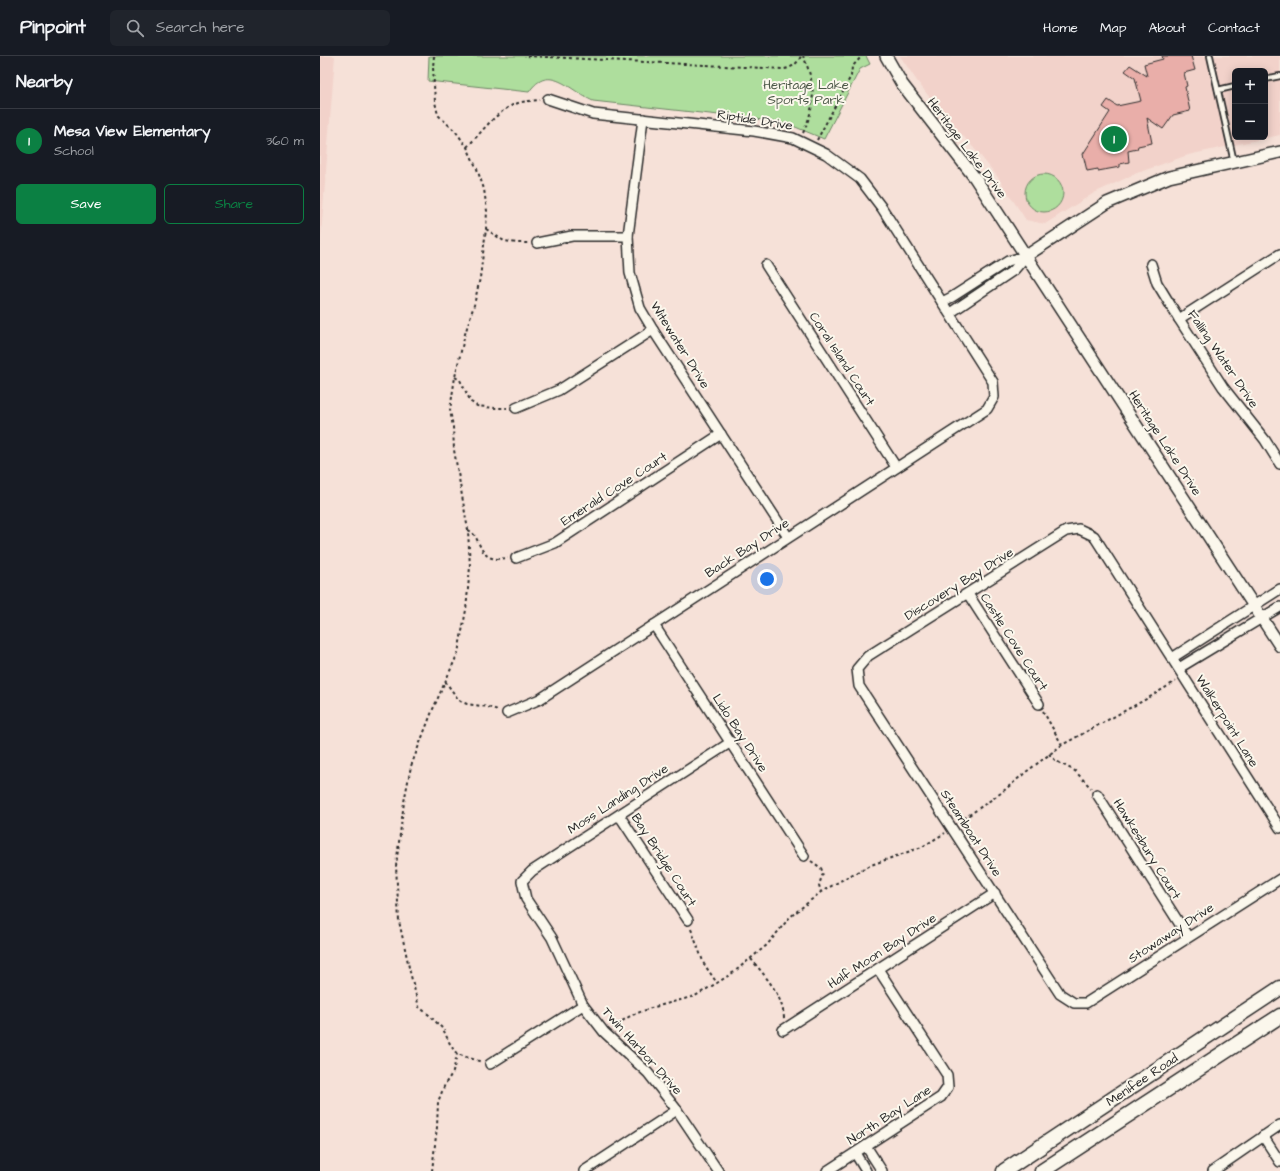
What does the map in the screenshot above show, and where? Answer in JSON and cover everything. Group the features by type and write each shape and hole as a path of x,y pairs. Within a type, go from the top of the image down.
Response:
{"main road":[{"name":"Menifee Road","path":"1004,1171 1280,988"},
{"name":"Menifee Road","path":"1042,1171 1280,1016"}],"street":[{"name":"Heritage Lake Drive","path":"886,56 902,84 975,178 1280,646"},
{"name":"Riptide Drive","path":"548,99 593,114 754,131 793,138 826,154 860,179 882,208 993,382 994,397"},
{"name":"Witewater Drive","path":"643,119 628,236 630,272 640,308 788,537"},
{"path":"950,313 1014,270 1026,256 1107,204 1169,177 1280,152"},
{"path":"537,243 572,236 628,236"},
{"path":"1179,319 1280,254"},
{"path":"942,302 1008,261 1026,256"},
{"name":"Falling Water Drive","path":"1151,264 1157,282 1179,319 1223,387 1265,440 1280,464"},
{"name":"Coral Island Court","path":"766,265 896,467"},
{"path":"516,408 559,390 653,330"},
{"name":"Back Bay Drive","path":"507,713 540,699 987,409 994,397"},
{"name":"Emerald Cove Court","path":"516,558 555,543 721,434"},
{"name":"Discovery Bay Drive","path":"857,669 868,656 1066,531 1080,529"},
{"name":"Walkerpoint Lane","path":"1080,529 1094,536 1280,828"},
{"path":"1172,658 1280,589"},
{"name":"Castle Cove Court","path":"968,594 1038,704"},
{"name":"Walkerpoint Lane","path":"1181,673 1280,607"},
{"name":"Lido Bay Drive","path":"654,625 804,856"},
{"name":"Steamboat Drive","path":"857,669 859,686 1060,994 1074,1003"},
{"name":"Moss Landing Drive","path":"522,881 532,871 731,742"},
{"name":"Hawkesbury Court","path":"1097,794 1188,937"},
{"name":"Bay Bridge Court","path":"619,814 688,920"},
{"name":"Stowaway Drive","path":"1074,1003 1086,1003 1280,879"},
{"name":"Twin Harbor Drive","path":"522,881 526,899 552,938 583,1005 604,1032 648,1073 677,1110 718,1171"},
{"name":"Half Moon Bay Drive","path":"783,1030 995,893"},
{"name":"North Bay Lane","path":"827,1171 941,1096 948,1088 947,1075 878,969"},
{"path":"490,1064 583,1005"},
{"path":"584,1171 677,1110"},
{"path":"1213,1171 1280,1125"},
{"path":"1263,1136 1280,1162"},
{"path":"866,1146 882,1171"},
{"path":"855,1153 866,1171"}],"lane":[{"path":"1210,56 1234,162"},
{"path":"1268,78 1280,76"},
{"path":"1218,90 1232,87"}],"path":[{"path":"434,56 433,67 435,102 438,115 456,132 467,147 484,189 487,211 480,278 455,377 450,410 453,427 454,450 468,530 470,567 466,610 458,653 445,681 411,766 404,802 396,866 399,921 419,1007 443,1029 451,1046 457,1054 490,1064"},
{"path":"527,56 784,69 789,68 802,56 811,74 813,90 809,120 799,141"},
{"path":"813,148 850,76 852,67 862,56"},
{"path":"467,147 489,124 512,105 522,102 548,99"},
{"path":"486,229 504,241 517,243 537,243"},
{"path":"455,377 460,380 471,402 477,406 516,408"},
{"path":"468,530 476,535 482,550 491,558 516,558"},
{"path":"604,1032 632,1015 694,996 717,983 751,959 767,945 790,917 821,892 871,865 922,848 1001,794 1062,745 1150,697 1181,673"},
{"path":"445,681 458,699 462,702 488,707 507,713"},
{"path":"1038,704 1062,745"},
{"path":"1049,754 1056,761 1075,772 1097,794"},
{"path":"804,856 821,868 823,873 819,885 821,892"},
{"path":"688,920 704,964 717,983"},
{"path":"751,959 774,989 784,1010 783,1030"},
{"path":"432,1171 438,1102 444,1084 453,1072 457,1054"}],"shaded area":[{"path":"320,56 335,56 320,247"},
{"path":"900,56 1280,56 1280,135 1268,138 1268,68 1232,68 1232,140 1257,140 1188,155 1137,173 1094,193 1045,224 1026,220 997,176 934,103"}],"green space":[{"name":"Heritage Lake Sports Park","path":"429,56 866,56 870,64 860,69 824,139 793,126 764,120 593,101 584,97 568,86 552,79 544,79 537,83 529,92 428,81"},
{"path":"1044,174 1054,177 1060,183 1063,193 1060,203 1054,209 1044,212 1034,209 1028,203 1025,193 1028,183 1034,177"}],"building":[{"path":"1162,56 1191,56 1195,70 1184,73 1190,111 1173,115 1163,129 1147,118 1152,143 1138,146 1137,149 1128,151 1129,162 1120,164 1120,167 1098,171 1098,169 1087,171 1083,154 1110,112 1103,107 1108,100 1117,106 1141,101 1135,78 1125,71 1130,65 1147,76 1144,64 1163,59"}],"place":[{"name":"Mesa View Elementary","path":"1114,139"}]}
